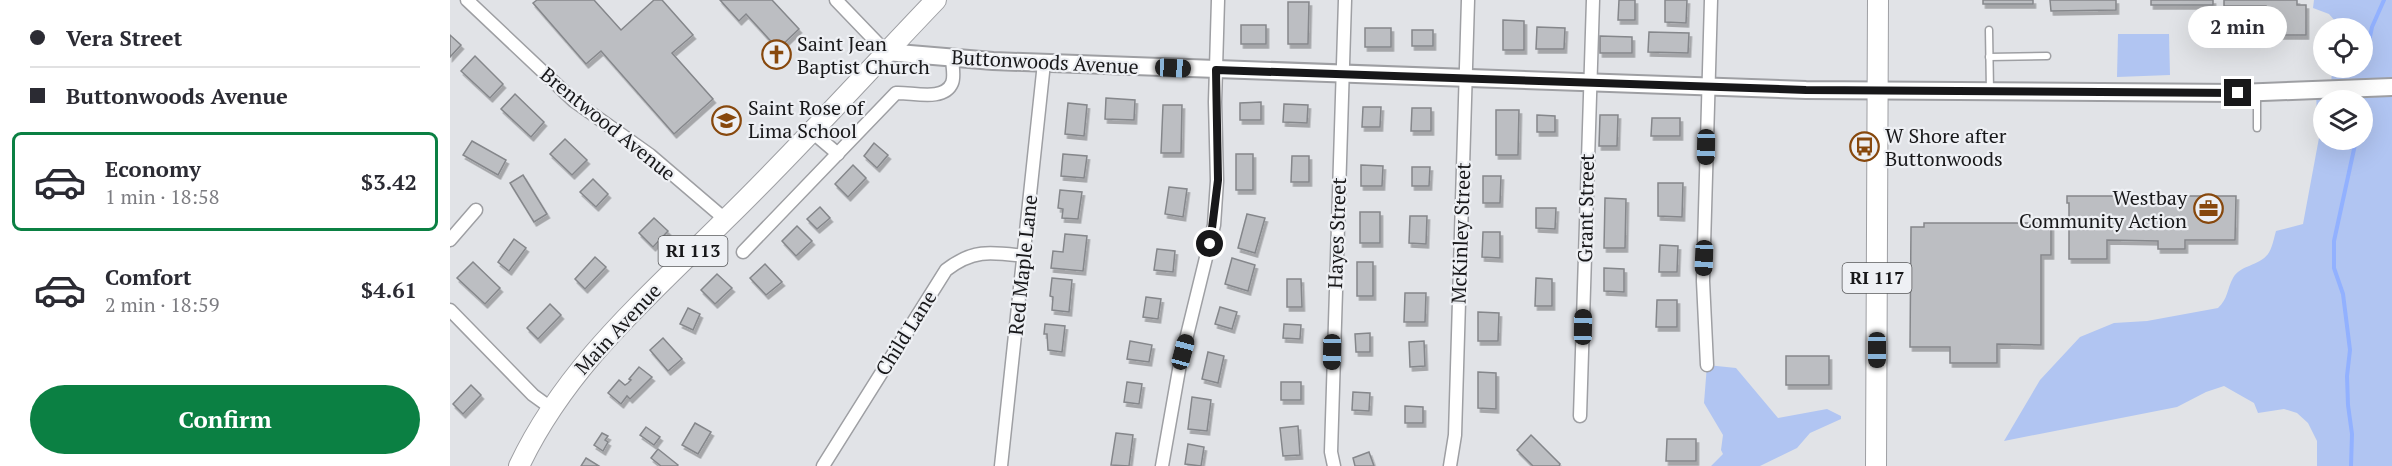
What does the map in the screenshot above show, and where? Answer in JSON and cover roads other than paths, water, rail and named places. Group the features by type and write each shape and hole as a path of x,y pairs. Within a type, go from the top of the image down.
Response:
{"main road":[{"name":"Main Avenue","path":"519,466 551,408 578,370 664,279 726,220 936,0"},
{"name":"RI 117","path":"1876,466 1878,0"}],"street":[{"name":"Brentwood Avenue","path":"467,0 574,101 650,155 726,220"},
{"path":"836,0 886,52"},
{"path":"1162,466 1180,364 1214,225 1218,180 1216,70 1218,0"},
{"name":"Hayes Street","path":"1334,466 1330,452 1332,352 1345,0"},
{"name":"McKinley Street","path":"1450,466 1455,435 1468,0"},
{"name":"Grant Street","path":"1580,416 1593,0"},
{"path":"1707,365 1703,281 1711,0"},
{"name":"Buttonwoods Avenue","path":"886,52 952,58 1216,70 1876,90 2257,92 2392,87"},
{"path":"743,252 896,93 941,93 948,88 953,81 952,58"},
{"name":"Red Maple Lane","path":"1001,466 1044,63"},
{"path":"811,130 838,154"},
{"path":"450,240 476,210"},
{"name":"Child Lane","path":"822,466 946,270 957,261 981,252 1024,256"},
{"path":"450,310 532,395 551,408"}],"lane":[{"path":"1989,30 1990,92"},
{"path":"1989,57 2047,56"},
{"path":"2257,92 2257,129"}],"waterway":[{"path":"2373,25 2384,0"},
{"path":"2351,466 2352,434 2347,376 2350,350 2343,294 2334,268 2334,241 2354,150"}],"place":[{"name":"Saint Jean Baptist Church","path":"776,55"},
{"name":"Saint Rose of Lima School","path":"727,120"},
{"name":"W Shore after Buttonwoods","path":"1864,147"},
{"name":"Westbay Community Action","path":"2208,209"}]}
